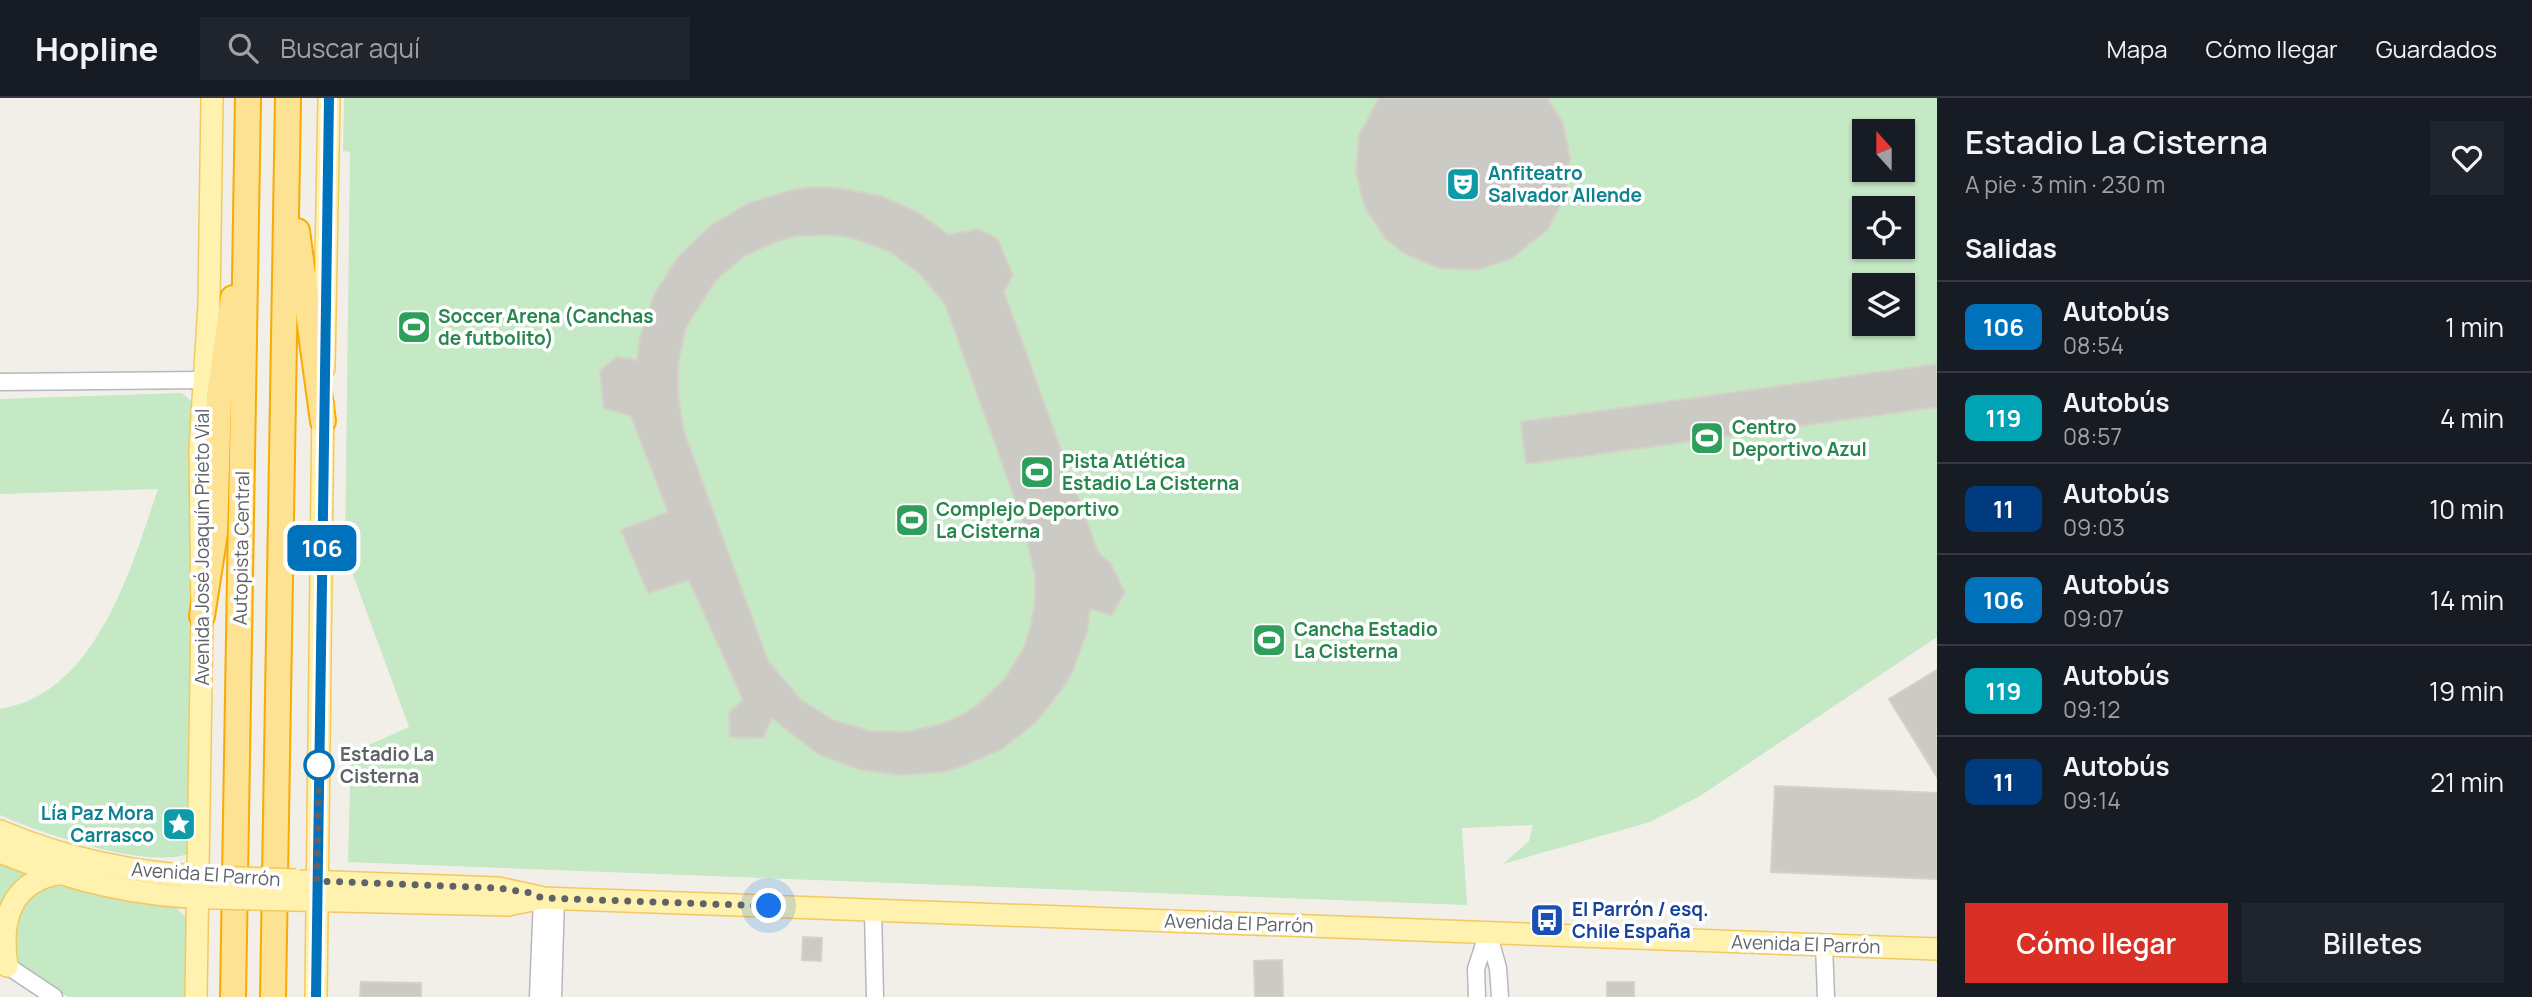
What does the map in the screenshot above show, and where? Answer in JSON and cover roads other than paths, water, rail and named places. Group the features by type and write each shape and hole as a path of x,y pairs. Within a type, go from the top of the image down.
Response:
{"highway":[{"name":"Autopista Central","path":"233,997 248,98"},
{"name":"Autopista Central","path":"273,997 288,98"},
{"path":"286,154 323,421"},
{"path":"202,616 215,533 219,396 228,324 246,232"}],"main road":[{"name":"Avenida José Joaquín Prieto Vial","path":"196,997 206,887 200,449 209,304 212,98"},
{"path":"316,997 306,891 323,421 329,98"},
{"name":"Avenida El Parrón","path":"0,831 38,846 114,867 206,887"},
{"name":"Avenida El Parrón","path":"0,852 58,874 108,886 306,891 508,905 549,898 1937,949"},
{"path":"4,963 0,934 2,916 9,901 32,882 58,874"}],"street":[{"path":"0,382 204,380"},
{"path":"538,997 549,898"},
{"path":"549,898 553,997"},
{"path":"873,910 876,997"},
{"path":"1477,997 1476,969 1488,932"},
{"path":"1488,932 1499,968 1500,997"},
{"path":"1824,945 1826,997"},
{"path":"4,963 54,997"}],"place":[{"name":"Anfiteatro Salvador Allende","path":"1463,184"},
{"name":"Soccer Arena (Canchas de futbolito)","path":"414,327"},
{"name":"Centro Deportivo Azul","path":"1707,438"},
{"name":"Pista Atlética Estadio La Cisterna","path":"1037,472"},
{"name":"Complejo Deportivo La Cisterna","path":"912,520"},
{"name":"Cancha Estadio La Cisterna","path":"1269,640"},
{"name":"Estadio La Cisterna","path":"319,765"},
{"name":"Lía Paz Mora Carrasco","path":"179,824"},
{"name":"El Parrón / esq. Chile España","path":"1547,920"}]}
